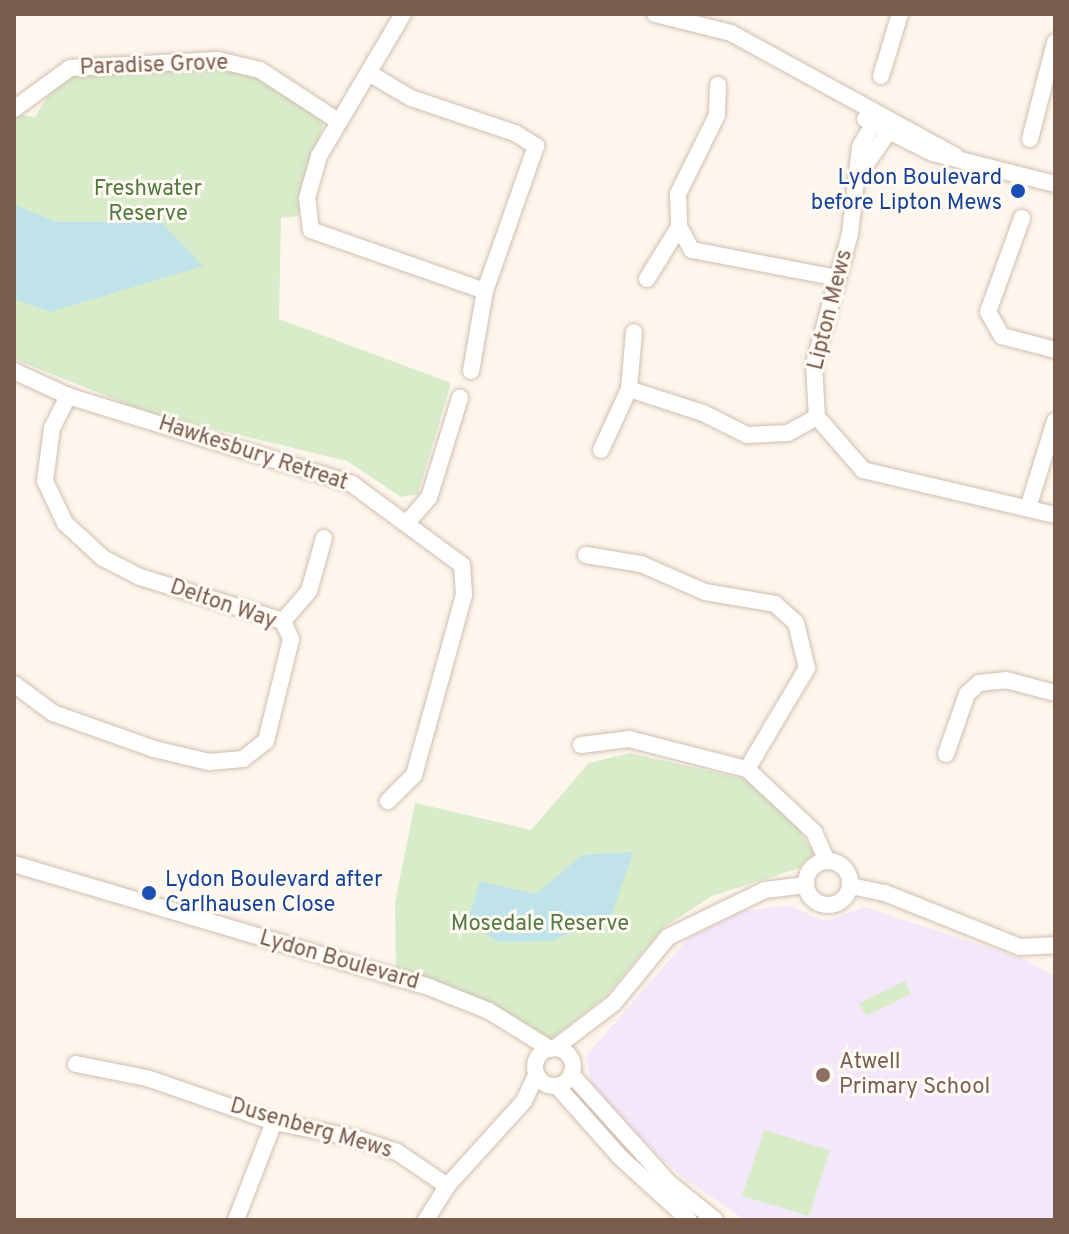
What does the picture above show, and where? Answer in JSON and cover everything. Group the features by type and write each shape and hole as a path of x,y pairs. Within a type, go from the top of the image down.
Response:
{"street":[{"path":"403,14 372,75 338,121 307,198 311,230 485,291"},
{"path":"655,14 731,33 816,76 883,124 956,156 1055,184"},
{"path":"881,76 900,14"},
{"path":"1030,139 1055,42"},
{"name":"Paradise Grove","path":"14,109 70,68 218,60 260,70 338,121"},
{"path":"372,75 411,98 515,133 536,146 485,291 471,371"},
{"path":"718,85 717,115 678,194 679,227 692,250 837,278"},
{"name":"Lipton Mews","path":"817,417 814,364 837,278 859,175 883,124"},
{"path":"1022,218 988,312 1002,336 1055,350"},
{"path":"647,279 679,227"},
{"path":"601,450 629,389 634,332"},
{"name":"Hawkesbury Retreat","path":"14,371 68,396 328,474 406,524 462,565 464,595 414,775 388,801"},
{"path":"629,389 703,413 747,435 788,433 817,417 863,470 1055,515"},
{"name":"Delton Way","path":"14,684 53,713 154,749 209,762 243,759 266,741 291,639 283,621 140,577 103,558 65,523 45,481 52,428 68,396"},
{"path":"406,524 429,498 460,398"},
{"path":"1028,508 1055,421"},
{"path":"283,621 309,591 324,538"},
{"path":"586,555 641,564 705,592 775,604 796,623 807,668 747,769"},
{"path":"946,754 967,694 979,683 1006,680 1055,693"},
{"path":"581,745 629,739 747,769 814,832 827,861 846,869 851,886 842,901 827,905 815,901 806,885 812,868 827,861"},
{"name":"Lydon Boulevard","path":"14,864 429,987 489,1011 519,1032 553,1048 650,1164 715,1220"},
{"path":"426,1220 447,1186 524,1101 554,1086 572,1067 589,1027 668,937 765,890 806,885"},
{"path":"851,886 885,893 1020,947 1055,945"},
{"path":"524,1101 535,1071 553,1048 589,1027"},
{"path":"519,1032 535,1071 554,1086 620,1157 689,1220"},
{"name":"Dusenberg Mews","path":"76,1064 147,1078 274,1122 324,1129 397,1152 447,1186"},
{"path":"236,1220 274,1122"}],"shaded area":[{"name":"Atwell Primary School","path":"787,905 825,921 865,907 1026,960 1055,977 1055,1220 745,1220 681,1176 594,1094 586,1056 689,938 743,911"}],"green space":[{"name":"Freshwater Reserve","path":"220,66 249,71 324,121 298,216 281,218 279,319 451,383 418,494 401,497 347,461 152,414 14,359 14,114 35,117 53,87 72,74"},
{"name":"Mosedale Reserve","path":"630,753 744,779 790,816 814,853 799,868 712,896 664,927 606,996 551,1039 480,1001 396,969 395,902 415,803 531,830 589,763"},
{"path":"905,981 911,994 866,1016 859,1003"},
{"path":"764,1130 830,1150 809,1216 742,1196"}],"water":[{"path":"14,204 56,222 161,222 203,266 50,312 14,299"},
{"path":"633,852 612,914 552,941 499,942 467,923 480,881 536,894 582,855"}],"place":[{"name":"Lydon Boulevard before Lipton Mews","path":"1018,191"},
{"name":"Lydon Boulevard after Carlhausen Close","path":"149,893"},
{"name":"Atwell Primary School","path":"823,1075"}]}
